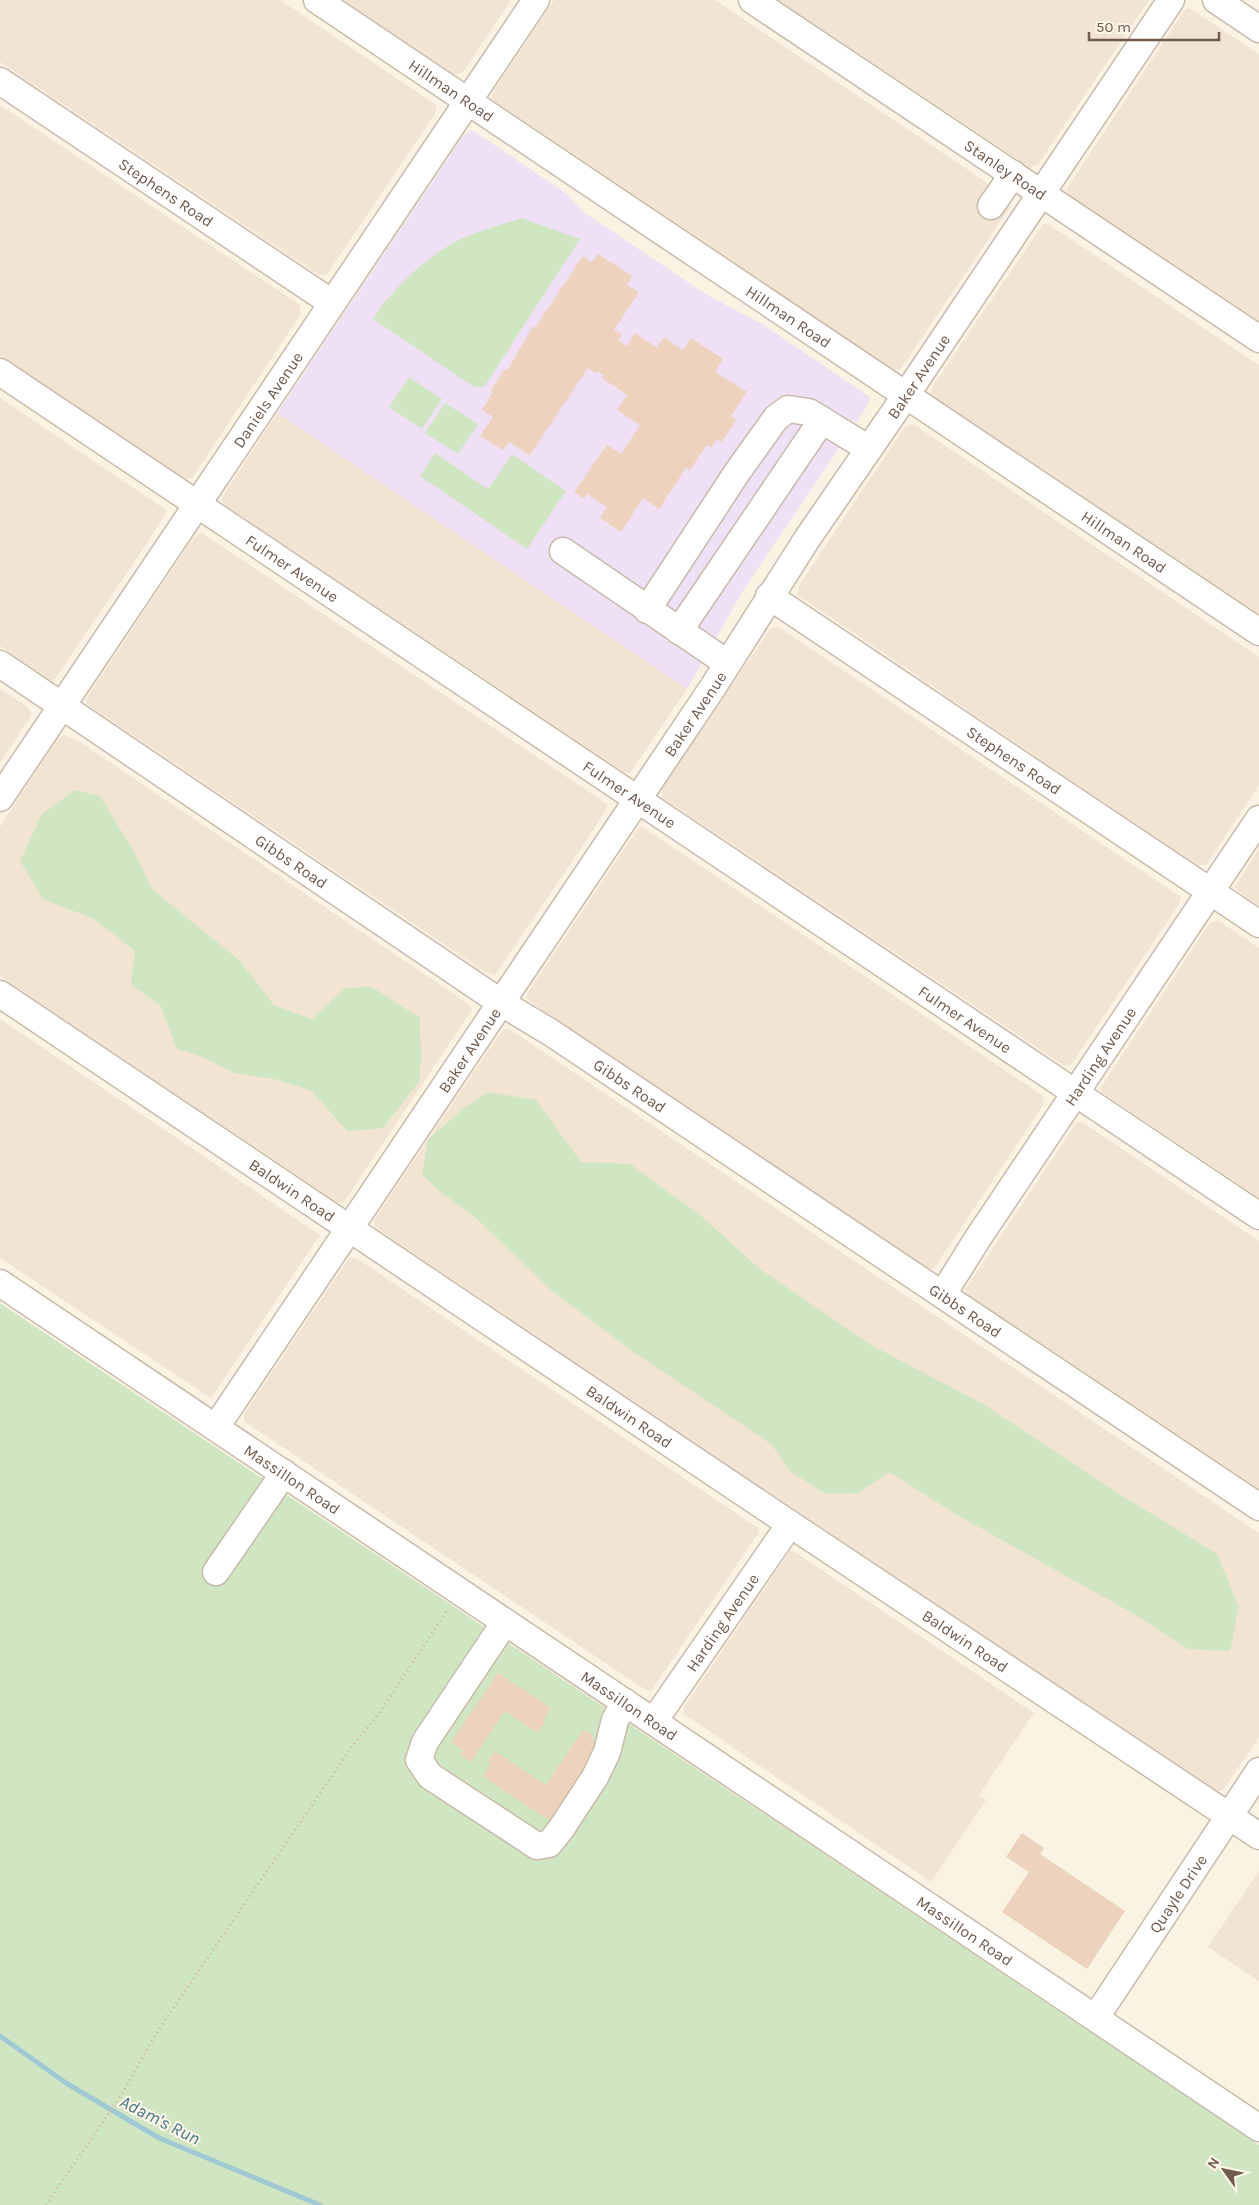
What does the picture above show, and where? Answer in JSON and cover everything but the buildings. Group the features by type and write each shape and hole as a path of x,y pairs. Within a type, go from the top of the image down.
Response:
{"street":[{"name":"Hillman Road","path":"317,0 1259,632"},
{"name":"Daniels Avenue","path":"0,798 536,0"},
{"name":"Stanley Road","path":"752,0 1259,339"},
{"name":"Baker Avenue","path":"216,1427 637,799 769,596 1171,0"},
{"path":"1216,0 1259,29"},
{"name":"Stephens Road","path":"0,81 332,302"},
{"path":"991,206 1013,174"},
{"name":"Fulmer Avenue","path":"0,372 1259,1216"},
{"path":"647,610 738,471 776,418 788,409 809,412 869,449"},
{"path":"679,631 822,420"},
{"path":"563,551 727,663"},
{"name":"Stephens Road","path":"769,596 1259,924"},
{"name":"Gibbs Road","path":"0,664 500,1002 550,1032 1259,1507"},
{"name":"Harding Avenue","path":"943,1294 978,1238 1259,818"},
{"name":"Baldwin Road","path":"0,994 1259,1836"},
{"name":"Massillon Road","path":"0,1283 1259,2128"},
{"path":"216,1572 284,1473"},
{"name":"Harding Avenue","path":"654,1721 790,1524"},
{"path":"505,1622 424,1742 419,1760 430,1776 537,1846 549,1844 595,1777 607,1752 615,1720 625,1702"},
{"name":"Quayle Drive","path":"1096,2017 1259,1771"}],"path":[{"path":"46,2205 97,2132 155,2035 340,1764 380,1712 461,1592"}],"shaded area":[{"path":"0,0 280,0 435,104 437,108 435,114 327,274 319,275 0,62"},
{"path":"343,0 511,0 463,72 454,74"},
{"path":"554,0 715,0 1011,199 1010,207 900,370 894,369 873,356 494,101 491,97 493,92"},
{"path":"778,0 1149,0 1038,164 1030,168"},
{"path":"1189,8 1259,54 1259,323 1070,196 1066,190 1184,11"},
{"path":"0,105 300,305 300,315 193,477 184,479 0,355"},
{"path":"471,131 567,194 582,211 707,295 762,324 870,397 867,406 744,589 687,689 277,413 463,136"},
{"path":"1043,224 1048,224 1259,365 1259,615 931,394 933,386"},
{"path":"0,398 166,510 166,513 143,549 55,679 50,680 0,646"},
{"path":"277,413 687,689 630,773 625,773 225,505 222,500 223,496"},
{"path":"913,424 1259,657 1259,785 1206,865 1198,865 1178,852 797,595 798,587 904,428"},
{"path":"202,533 607,804 607,808 584,844 495,975 485,972 87,704 87,697 194,537"},
{"path":"777,626 1181,897 1179,904 1071,1065 1063,1065 662,797 662,789 769,630"},
{"path":"0,689 26,706 31,713 0,763"},
{"path":"64,735 77,740 470,1005 471,1011 344,1202 336,1202 0,976 0,827 58,738"},
{"path":"639,827 644,828 1042,1095 1044,1104 934,1268 928,1269 526,999 529,990"},
{"path":"1259,849 1259,905 1235,887"},
{"path":"1217,920 1259,948 1259,1198 1103,1093 1100,1089 1209,924"},
{"path":"0,1019 320,1235 211,1398 0,1258"},
{"path":"505,1029 509,1029 1259,1533 1259,1737 1223,1790 1216,1792 375,1227 374,1220 500,1033"},
{"path":"1077,1122 1082,1122 1259,1241 1259,1491 968,1295 965,1290"},
{"path":"349,1258 356,1258 758,1528 759,1532 651,1691 646,1690 245,1422 244,1414"},
{"path":"790,1551 795,1552 1034,1713 979,1795 986,1800 931,1882 684,1714 684,1707"},
{"path":"1259,1871 1259,1981 1208,1947"}],"green space":[{"path":"522,218 580,239 484,387 474,387 373,319 402,283 441,250 468,236"},
{"path":"409,377 442,399 422,429 389,407"},
{"path":"445,403 478,424 458,454 425,433"},
{"path":"435,453 488,489 512,454 566,491 527,549 420,476"},
{"path":"75,790 100,796 136,855 152,889 239,960 274,1005 312,1019 345,988 372,987 420,1018 421,1061 419,1082 383,1128 347,1131 312,1091 274,1079 235,1073 200,1056 177,1049 160,1005 131,985 135,951 94,919 43,899 20,861 42,814"},
{"path":"488,1092 536,1100 581,1162 630,1164 700,1215 760,1269 871,1345 983,1404 1116,1492 1217,1554 1239,1607 1230,1651 1188,1649 1136,1615 957,1515 889,1472 858,1493 826,1494 791,1472 771,1444 632,1351 552,1291 475,1217 443,1194 422,1175 428,1139 464,1108"},
{"path":"0,1303 1259,2145 1259,2205 0,2205"}],"waterway":[{"name":"Adam's Run","path":"0,2036 66,2083 159,2138 320,2205"}]}
